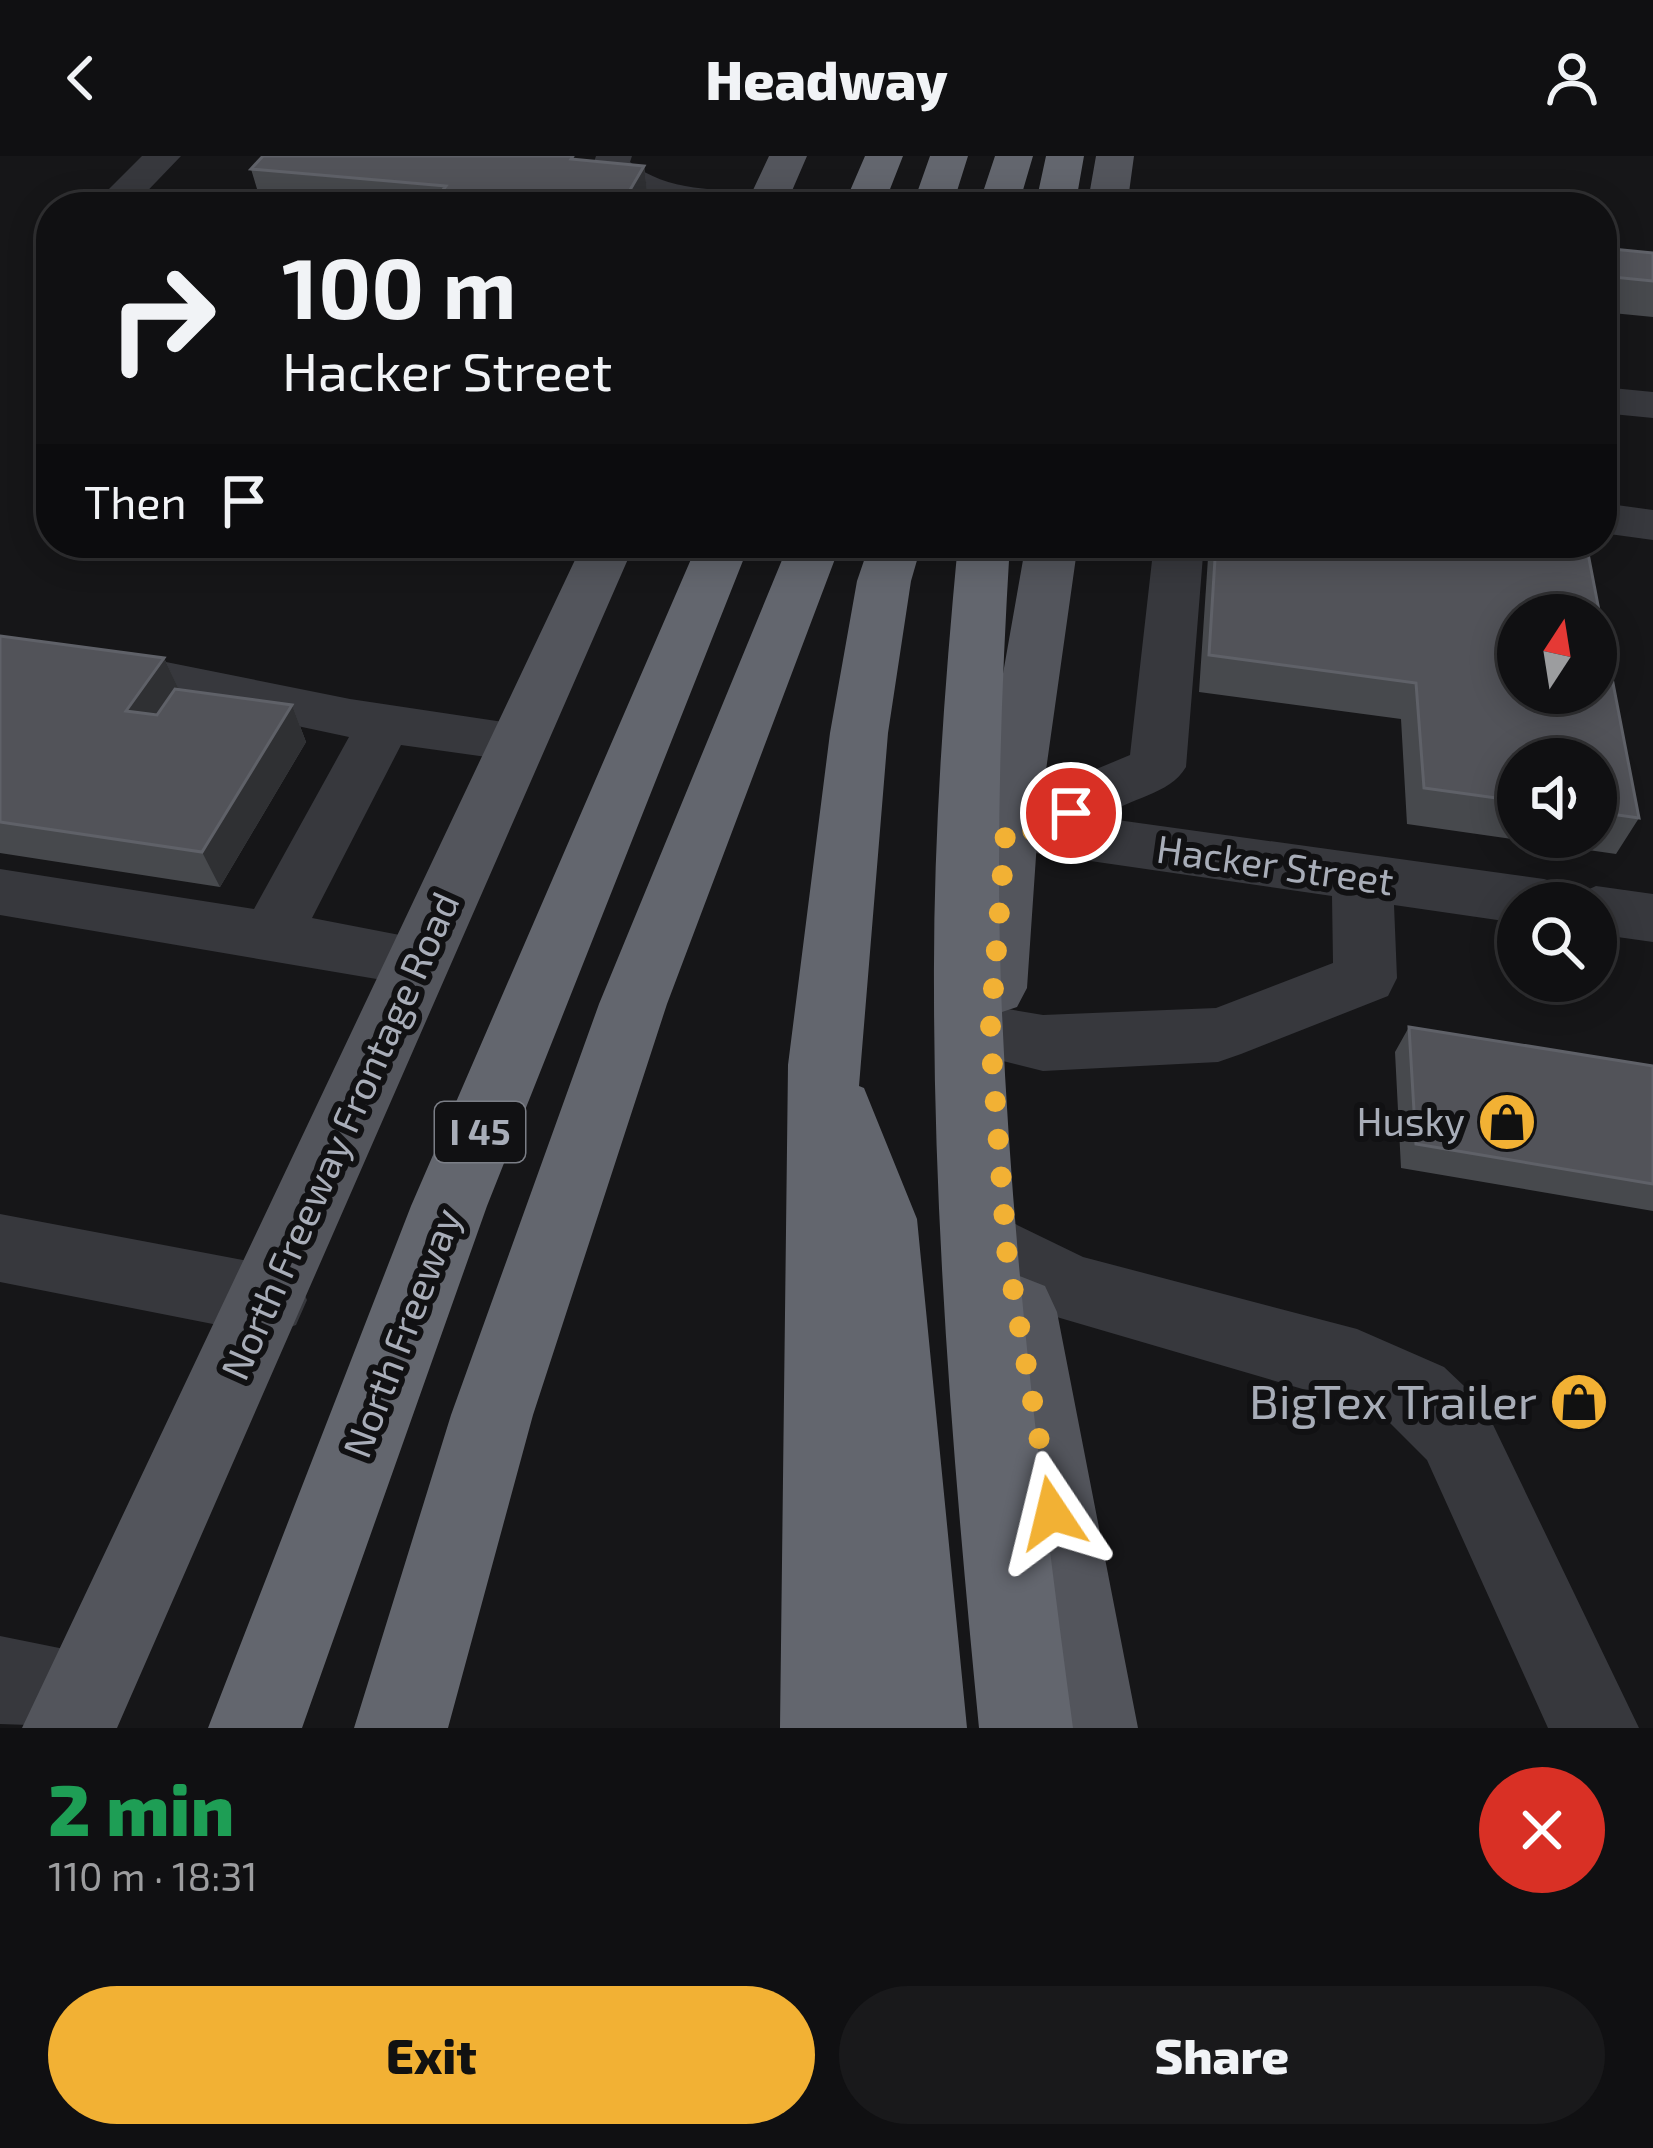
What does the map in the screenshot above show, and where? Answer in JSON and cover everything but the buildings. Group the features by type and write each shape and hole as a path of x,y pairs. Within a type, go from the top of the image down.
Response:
{"highway":[{"path":"868,192 884,156"},
{"path":"937,192 950,156"},
{"path":"1003,192 1014,156"},
{"path":"1058,192 1066,156"},
{"name":"North Freeway","path":"255,1728 449,1206 718,558"},
{"path":"401,1728 492,1415 633,1004 809,558"},
{"path":"827,1728 823,1065 859,733 891,558"},
{"path":"983,558 966,802 970,1158 995,1477 1026,1728"},
{"path":"823,1065 879,1219 920,1728"}],"main road":[{"path":"771,192 788,156"},
{"path":"1109,192 1115,156"},
{"name":"North Freeway Frontage Road","path":"51,1702 269,1300 601,558"},
{"path":"1051,558 1027,830 990,1033 1007,1254 1091,1728"}],"street":[{"path":"126,192 163,156"},
{"path":"614,156 610,165 618,173 660,192"},
{"path":"1617,401 1653,405"},
{"path":"1617,520 1653,525"},
{"path":"1027,830 1095,793 1157,767 1178,558"},
{"path":"116,670 196,681 304,713 516,741"},
{"path":"271,936 384,723"},
{"name":"Hacker Street","path":"1027,830 1497,896"},
{"path":"990,1033 1043,1043 1218,1035 1365,978 1363,898 1357,877"},
{"path":"0,892 418,961"},
{"path":"1617,913 1653,919"},
{"path":"0,1248 269,1300"},
{"path":"1007,1254 1069,1288 1317,1355 1416,1394 1454,1432 1594,1728"}],"place":[{"name":"Husky","path":"1507,1122"},
{"name":"BigTex Trailer","path":"1579,1402"}],"route":[{"path":"1052,1513 1007,1254 990,1033 1006,827 1048,833 1071,813"}]}
